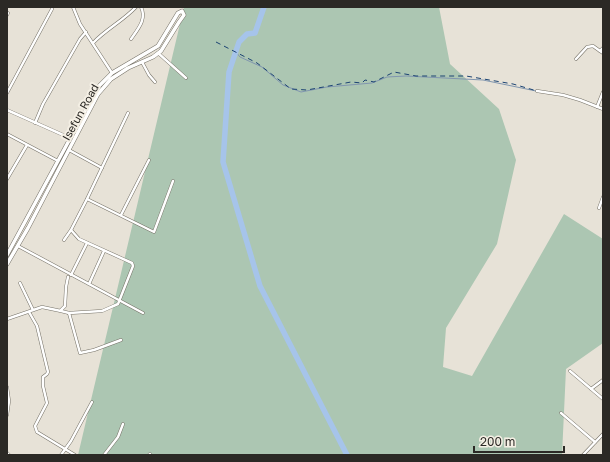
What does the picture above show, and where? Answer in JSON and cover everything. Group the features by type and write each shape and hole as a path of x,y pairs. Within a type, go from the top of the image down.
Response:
{"street":[{"path":"73,7 80,24 112,73"},
{"path":"93,43 136,7"},
{"path":"131,39 144,19 144,14 141,7"},
{"path":"7,93 52,9"},
{"name":"Isefun Road","path":"7,264 18,246 98,94 111,79 128,68 158,53 164,47 183,18 184,15 182,11 178,12 158,46 112,73 98,87 8,253"},
{"path":"35,123 43,104 80,39 86,32"},
{"path":"576,59 587,47 592,46 602,52 603,48"},
{"path":"158,53 186,78"},
{"path":"142,62 149,76 155,82"},
{"path":"537,91 563,95 603,109"},
{"path":"597,107 603,92"},
{"path":"7,110 70,138"},
{"path":"84,112 88,114"},
{"path":"64,240 71,230 87,199 128,113"},
{"path":"7,134 58,161"},
{"path":"7,179 27,145"},
{"path":"69,150 102,168"},
{"path":"121,215 148,160"},
{"path":"87,199 154,232 173,181"},
{"path":"599,208 603,197"},
{"path":"7,319 42,307 69,314 102,311 118,304 132,263 79,239 71,230"},
{"path":"61,311 65,306 66,287 70,276 87,243"},
{"path":"18,246 70,276 89,284 143,313"},
{"path":"89,284 104,251"},
{"path":"20,283 33,310"},
{"path":"29,312 37,326 48,373 43,377 43,386 47,403 35,426 35,429 37,432 75,455"},
{"path":"69,314 80,352 94,350 121,340"},
{"path":"570,371 603,399"},
{"path":"591,389 603,380"},
{"path":"7,388 9,402 7,415"},
{"path":"61,455 92,402"},
{"path":"561,413 595,442"},
{"path":"104,455 118,437 123,424"},
{"path":"583,455 603,434"}],"green space":[{"path":"184,7 439,7 450,64 499,109 516,160 497,244 446,328 443,367 472,376 564,214 603,239 603,343 566,369 562,455 78,455"}],"waterway":[{"path":"264,7 255,33 247,34 239,42 229,72 223,162 260,286 347,455"},
{"path":"236,52 240,57 262,67 283,85 301,92 327,87 372,83 387,77 406,76 483,80 536,91"}],"ferry route":[{"path":"216,42 257,63 291,89 307,90 351,82 362,83 365,80 374,82 394,72 416,76 466,76 513,84 537,91"}]}
